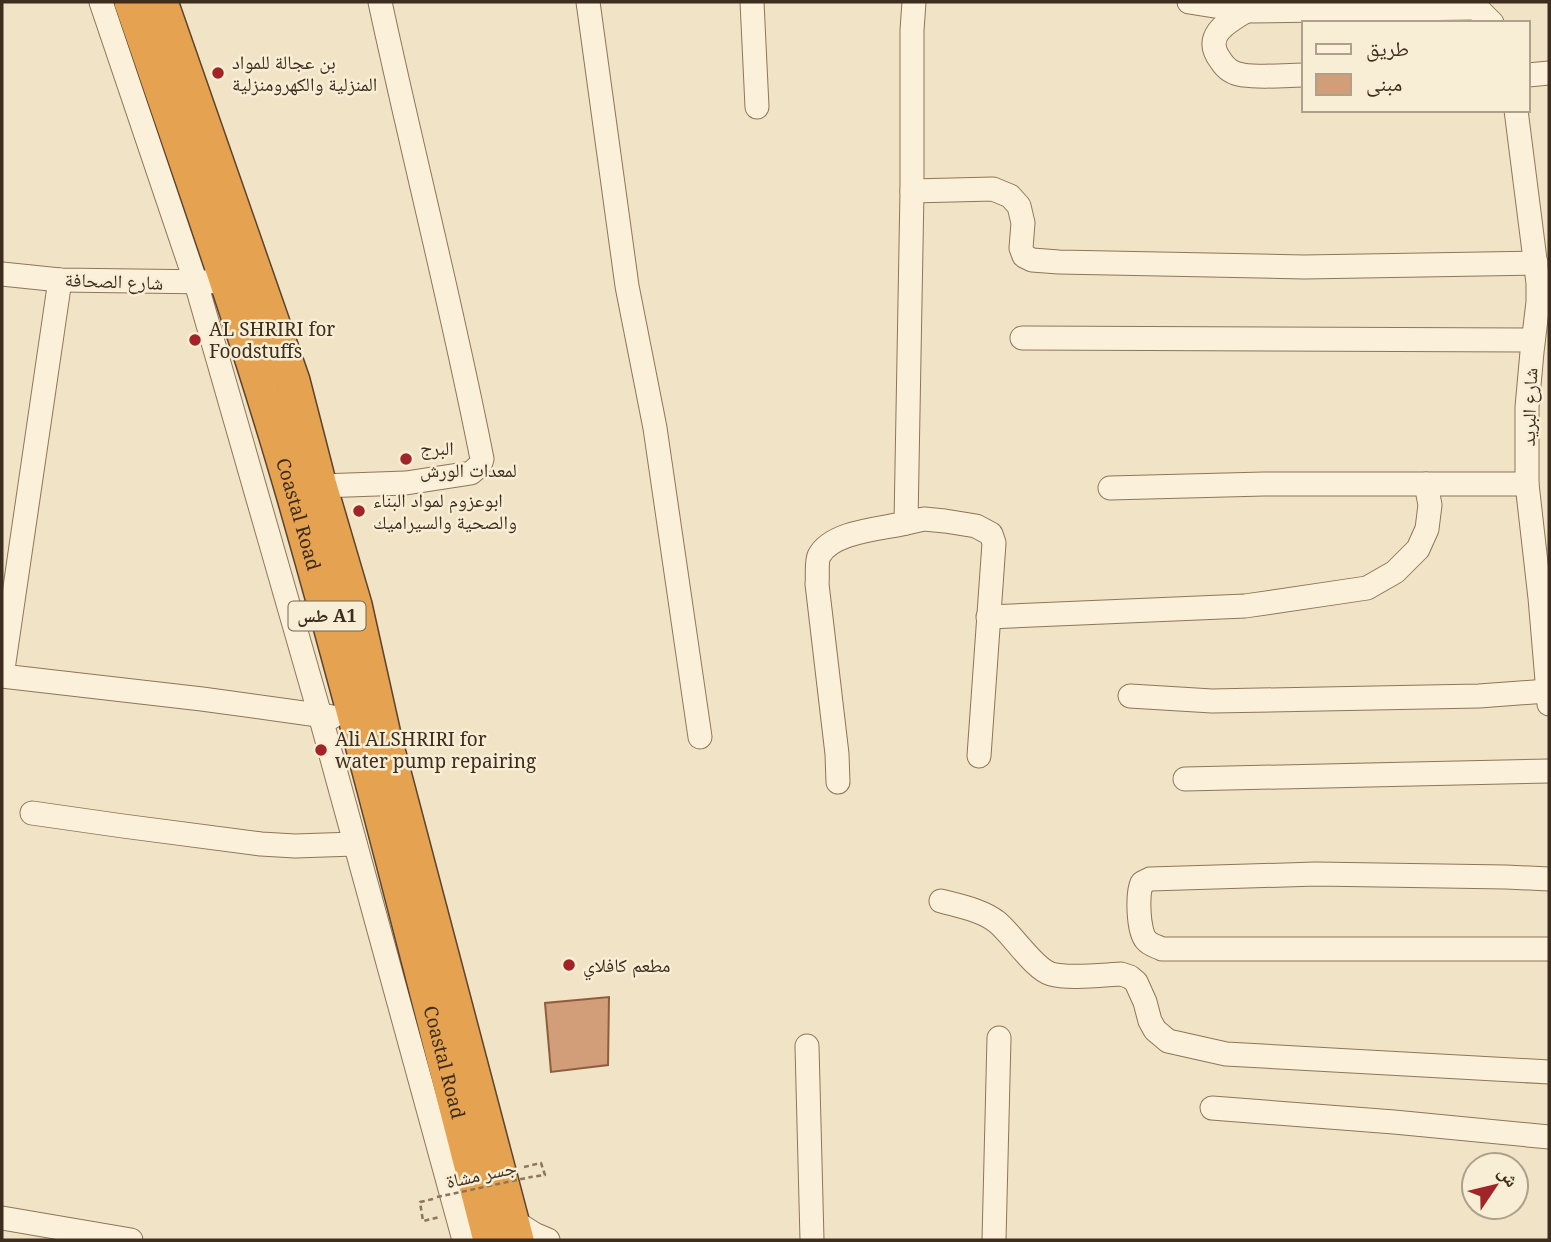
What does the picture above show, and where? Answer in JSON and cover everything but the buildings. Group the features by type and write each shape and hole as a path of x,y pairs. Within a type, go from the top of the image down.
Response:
{"highway":[{"name":"Coastal Road","path":"131,2 212,282 292,491 506,1234"},
{"name":"Coastal Road","path":"161,2 293,381 355,605 384,735 506,1234"}],"street":[{"path":"101,2 212,282 320,715 464,1240"},
{"path":"320,486 406,483 471,473 480,465 482,459 463,364 380,2"},
{"path":"588,2 627,286 655,428 700,737"},
{"path":"752,2 757,107"},
{"path":"906,523 914,2"},
{"path":"1189,2 1246,11 1477,11"},
{"path":"1246,11 1229,21 1215,38 1213,45 1217,56 1226,68 1241,75 1302,75"},
{"path":"1530,75 1549,73"},
{"name":"شارع البريد","path":"1516,112 1536,263 1538,302 1533,340 1538,408 1527,484 1548,697"},
{"path":"912,191 993,189 1010,196 1018,206 1023,223 1021,248 1024,256 1032,260 1304,267 1536,263"},
{"name":"شارع الصحافة","path":"2,274 60,280 212,282"},
{"path":"60,280 2,676 356,720"},
{"path":"1022,338 1533,340"},
{"path":"1110,488 1264,484 1527,484"},
{"path":"988,617 1245,606 1367,588 1395,572 1418,549 1427,529 1430,505 1426,484"},
{"path":"838,782 817,584 819,557 832,542 855,532 924,519 976,526 991,534 994,543 979,756"},
{"path":"1130,696 1212,701 1548,697"},
{"path":"1185,779 1549,771"},
{"path":"32,813 261,844 355,844"},
{"path":"1549,879 1316,874 1150,879 1142,883 1138,890 1144,938 1162,948 1549,949"},
{"path":"941,901 974,910 995,920 1048,974 1121,974 1129,977 1136,982 1155,1030 1168,1041 1226,1054 1549,1072"},
{"path":"994,1240 999,1038"},
{"path":"807,1046 812,1240"},
{"path":"1212,1108 1549,1137"},
{"path":"2,1218 131,1240"},
{"path":"506,1234 534,1234 548,1240"}],"path":[{"name":"جسر مشاة","path":"430,1220 423,1221 420,1202 545,1175 541,1163 531,1166"}],"place":[{"name":"بن عجالة للمواد المنزلية والكهرومنزلية","path":"218,73"},
{"name":"AL SHRIRI for Foodstuffs","path":"195,340"},
{"name":"البرج لمعدات الورش","path":"406,459"},
{"name":"ابوعزوم لمواد البناء والصحية والسيراميك","path":"359,511"},
{"name":"Ali ALSHRIRI for water pump repairing","path":"321,750"},
{"name":"مطعم كافلاي","path":"569,965"}]}
